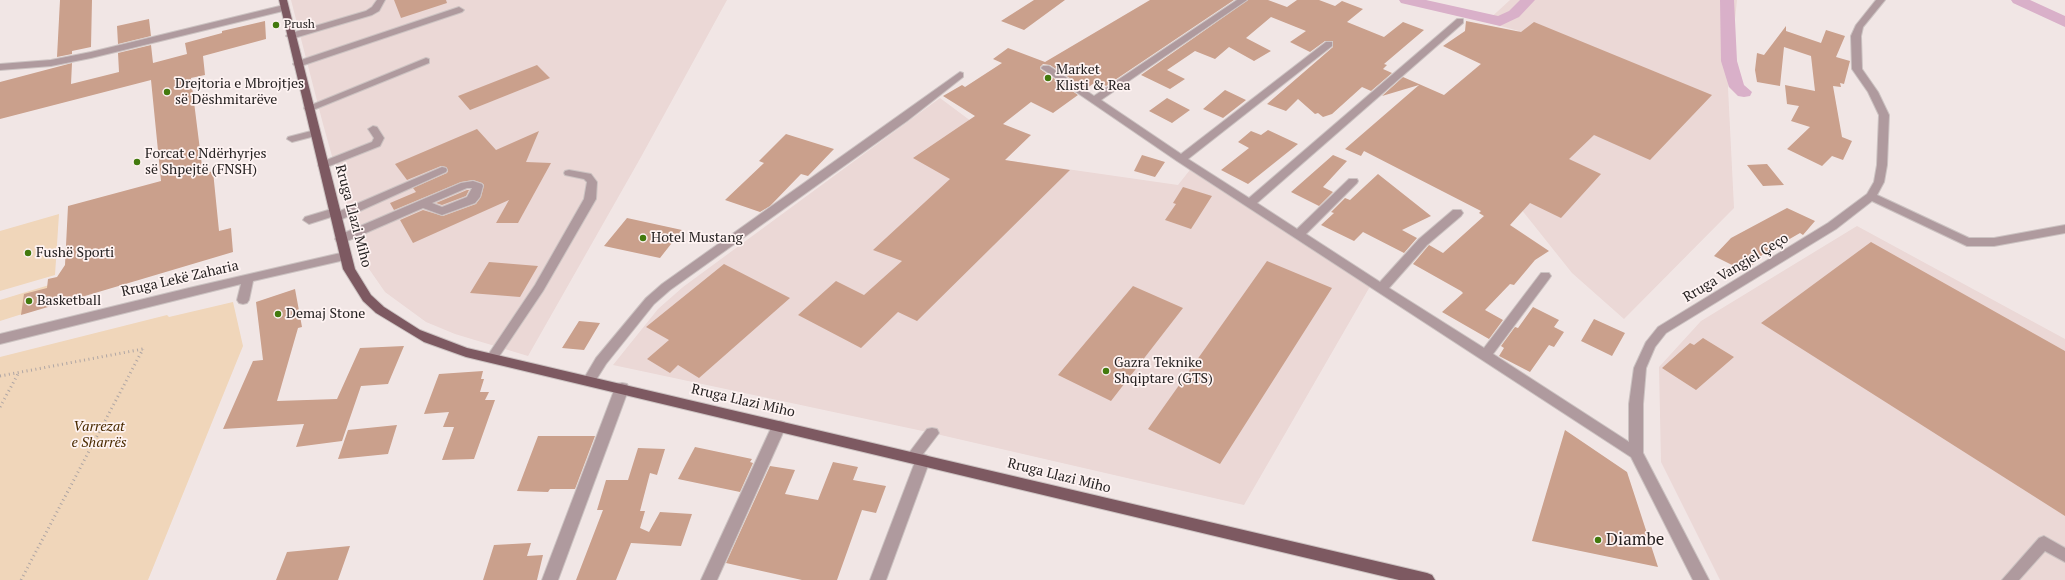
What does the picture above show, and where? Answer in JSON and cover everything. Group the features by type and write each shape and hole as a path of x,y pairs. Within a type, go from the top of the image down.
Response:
{"main road":[{"name":"Rruga Llazi Miho","path":"284,4 345,256 352,276 363,292 385,314 428,339 492,358 1427,580"}],"street":[{"path":"291,36 369,13 376,10 381,0"},
{"path":"1095,100 1243,0"},
{"name":"Rruga Vangjel Çeço","path":"1701,580 1636,453 1636,404 1640,368 1650,346 1662,330 1832,226 1871,196 1879,182 1882,165 1884,115 1873,92 1857,69 1856,36 1859,27 1881,0"},
{"path":"0,67 51,63 91,55 244,18 284,4"},
{"path":"240,9 244,18"},
{"path":"298,64 459,10"},
{"path":"1250,203 1460,21"},
{"path":"1181,159 1329,44"},
{"path":"309,108 426,61"},
{"path":"1046,68 1181,159 1636,453"},
{"path":"588,380 646,307 666,287 903,119 960,75"},
{"path":"323,165 376,144 379,138 373,129"},
{"path":"292,139 315,133"},
{"path":"309,220 335,215 442,170"},
{"path":"492,358 539,288 590,199 592,182 587,176 569,173"},
{"path":"1298,235 1353,181"},
{"path":"1871,196 1967,242 1994,242 2065,228"},
{"path":"341,239 423,203"},
{"path":"1381,289 1423,242 1457,213"},
{"name":"Rruga Lekë Zaharia","path":"0,339 248,278 345,256"},
{"path":"1485,356 1545,276"},
{"path":"243,300 248,278"},
{"path":"550,580 622,388"},
{"path":"708,580 779,426"},
{"path":"878,580 918,459 932,433"},
{"path":"2010,580 2044,542 2065,556"}],"path":[{"path":"0,376 143,349 21,580"},
{"path":"0,407 19,372"}],"shaded area":[{"path":"291,0 727,0 641,157 528,356 455,334 426,322 385,292 360,256 323,124"},
{"path":"1510,0 1737,0 1728,88 1734,208 1624,319 1572,273 1521,209 1387,144 1519,31 1486,22"},
{"path":"940,98 995,139 976,156 1178,185 1193,166 1372,283 1244,505 932,433 613,365 658,309 683,287"},
{"path":"1857,226 2065,339 2065,580 1720,580 1661,462 1659,367 1701,321"}],"green space":[{"name":"Fushë Sporti","path":"59,214 55,275 0,291 0,231"},
{"name":"Basketball","path":"59,282 57,303 0,321 0,300"},
{"name":"Varrezat e Sharrës","path":"233,302 243,346 148,580 0,580 0,357 167,315 169,317"}],"building":[{"path":"60,0 92,0 91,47 72,51 72,54 57,57"},
{"path":"394,0 446,0 447,3 401,18"},
{"path":"1034,0 1065,0 1024,30 1001,21"},
{"path":"1150,0 1234,0 1106,86 1098,80 1086,89 1050,65 1043,64 1040,67 1040,69 1078,95 1053,113 1031,102 1003,124 1031,135 1005,160 1070,170 917,321 898,312 861,348 798,315 836,281 864,295 902,261 873,250 950,179 913,158 975,116 943,96 962,85 965,87 1002,63 993,59 1008,48 1045,62"},
{"path":"1248,0 1268,0 1287,7 1297,0 1319,0 1335,6 1342,1 1363,9 1347,22 1384,37 1403,22 1424,30 1384,64 1387,65 1383,69 1392,73 1371,91 1362,87 1332,114 1323,117 1318,113 1315,114 1298,99 1286,111 1267,104 1333,47 1333,41 1325,41 1310,52 1290,42 1306,31 1271,17 1246,38 1271,51 1254,61 1229,47 1215,59 1195,51 1167,70 1185,79 1170,89 1141,75"},
{"path":"149,19 151,36 118,44 117,26"},
{"path":"265,21 266,39 203,56 205,75 191,78 203,174 213,171 219,231 231,228 233,252 21,315 24,294 47,288 48,279 57,277 65,265 68,206 161,181 151,80 0,119 0,82 72,63 71,84 119,72 118,53 151,45 153,63 187,54 185,43 222,33 222,31"},
{"path":"1466,21 1521,32 1534,22 1712,95 1650,160 1594,135 1569,159 1601,174 1561,218 1530,203 1510,225 1549,251 1535,260 1514,285 1510,284 1485,310 1503,320 1489,339 1442,312 1463,293 1461,291 1413,264 1429,245 1443,253 1484,216 1479,213 1481,211 1364,151 1361,156 1345,149 1419,85 1382,96 1403,77 1444,95 1481,64 1443,46 1465,31"},
{"path":"1786,26 1786,31 1821,43 1826,30 1845,36 1836,57 1850,61 1844,84 1840,83 1841,87 1833,86 1842,137 1852,141 1843,160 1832,156 1822,166 1787,149 1810,127 1791,121 1799,106 1787,104 1785,85 1815,91 1811,56 1784,47 1780,86 1757,82 1755,70 1757,53 1764,55"},
{"path":"537,65 550,78 470,110 458,96"},
{"path":"1225,90 1246,100 1223,118 1203,109"},
{"path":"1167,98 1190,110 1172,123 1149,111"},
{"path":"477,129 496,150 539,131 526,162 551,163 518,223 496,223 509,200 413,243 400,220 423,210 443,216 476,204 481,197 484,185 473,180 461,182 394,210 390,203 416,192 413,188 447,173 448,171 446,167 441,166 407,180 395,164"},
{"path":"1268,130 1298,144 1248,184 1221,170 1249,148 1238,142 1251,131 1261,135"},
{"path":"786,134 834,149 808,176 801,174 770,206 760,212 725,200 764,163 759,161"},
{"path":"1142,155 1165,162 1155,177 1134,171"},
{"path":"1333,155 1347,161 1323,187 1333,192 1319,206 1291,192"},
{"path":"1767,164 1784,185 1763,186 1747,165"},
{"path":"1378,174 1431,216 1402,230 1417,238 1404,253 1363,232 1354,241 1321,225 1334,213 1331,212 1345,198 1350,200"},
{"path":"1183,187 1212,196 1191,229 1165,220 1176,204 1173,203"},
{"path":"469,190 466,196 442,205 436,203"},
{"path":"1787,208 1815,221 1803,235 1800,233 1762,255 1746,272 1714,256 1731,238"},
{"name":"Hotel Mustang","path":"627,218 682,230 660,258 604,246"},
{"path":"1871,242 2065,351 2065,516 1761,323"},
{"path":"1267,261 1332,288 1220,464 1148,429"},
{"path":"489,262 538,266 520,297 470,293"},
{"path":"724,264 790,298 699,378 678,365 670,373 647,359 669,340 646,327"},
{"path":"1133,286 1183,308 1111,401 1058,375"},
{"path":"295,289 302,327 298,328 277,401 337,399 360,348 404,346 388,384 361,386 342,441 296,447 304,424 223,429 253,361 263,360 256,302"},
{"path":"1533,307 1559,320 1554,327 1564,332 1554,347 1549,345 1530,372 1499,356 1504,348 1501,346 1515,327 1518,328"},
{"path":"1594,319 1625,333 1612,356 1581,341"},
{"path":"579,321 600,323 584,350 562,348"},
{"path":"1703,338 1734,357 1696,390 1662,368 1690,343 1694,345"},
{"path":"483,371 481,379 484,379 480,392 489,392 485,400 495,400 474,459 442,460 454,427 443,427 449,412 424,414 439,374"},
{"path":"397,425 388,454 338,459 348,430"},
{"path":"1565,430 1627,472 1658,567 1532,541"},
{"path":"538,436 595,436 575,489 550,489 548,492 517,491"},
{"path":"695,447 752,459 750,462 753,463 740,492 678,479"},
{"path":"638,448 665,449 657,475 650,473 640,511 645,511 640,528 649,532 660,512 692,514 681,546 631,543 616,580 576,580 603,510 597,510 606,480 628,480"},
{"path":"833,462 858,467 853,480 886,486 876,513 862,510 837,580 802,580 726,563 770,466 795,470 785,494 818,500"},
{"path":"531,543 527,556 543,555 537,580 483,580 494,545"},
{"path":"350,546 338,580 276,580 287,552"}],"waterway":[{"path":"1406,0 1500,21 1514,14 1528,0"},
{"path":"1727,0 1727,40 1730,49 1729,61 1737,87 1744,92"},
{"path":"2018,0 2065,22"}],"place":[{"name":"Prush","path":"276,25"},
{"name":"Market Klisti & Rea","path":"1048,78"},
{"name":"Drejtoria e Mbrojtjes së Dëshmitarëve","path":"167,92"},
{"name":"Forcat e Ndërhyrjes së Shpejtë (FNSH)","path":"137,162"},
{"name":"Hotel Mustang","path":"643,238"},
{"name":"Fushë Sporti","path":"28,253"},
{"name":"Basketball","path":"29,301"},
{"name":"Demaj Stone","path":"278,314"},
{"name":"Gazra Teknike Shqiptare (GTS)","path":"1106,371"},
{"name":"Diambe","path":"1598,540"}]}
